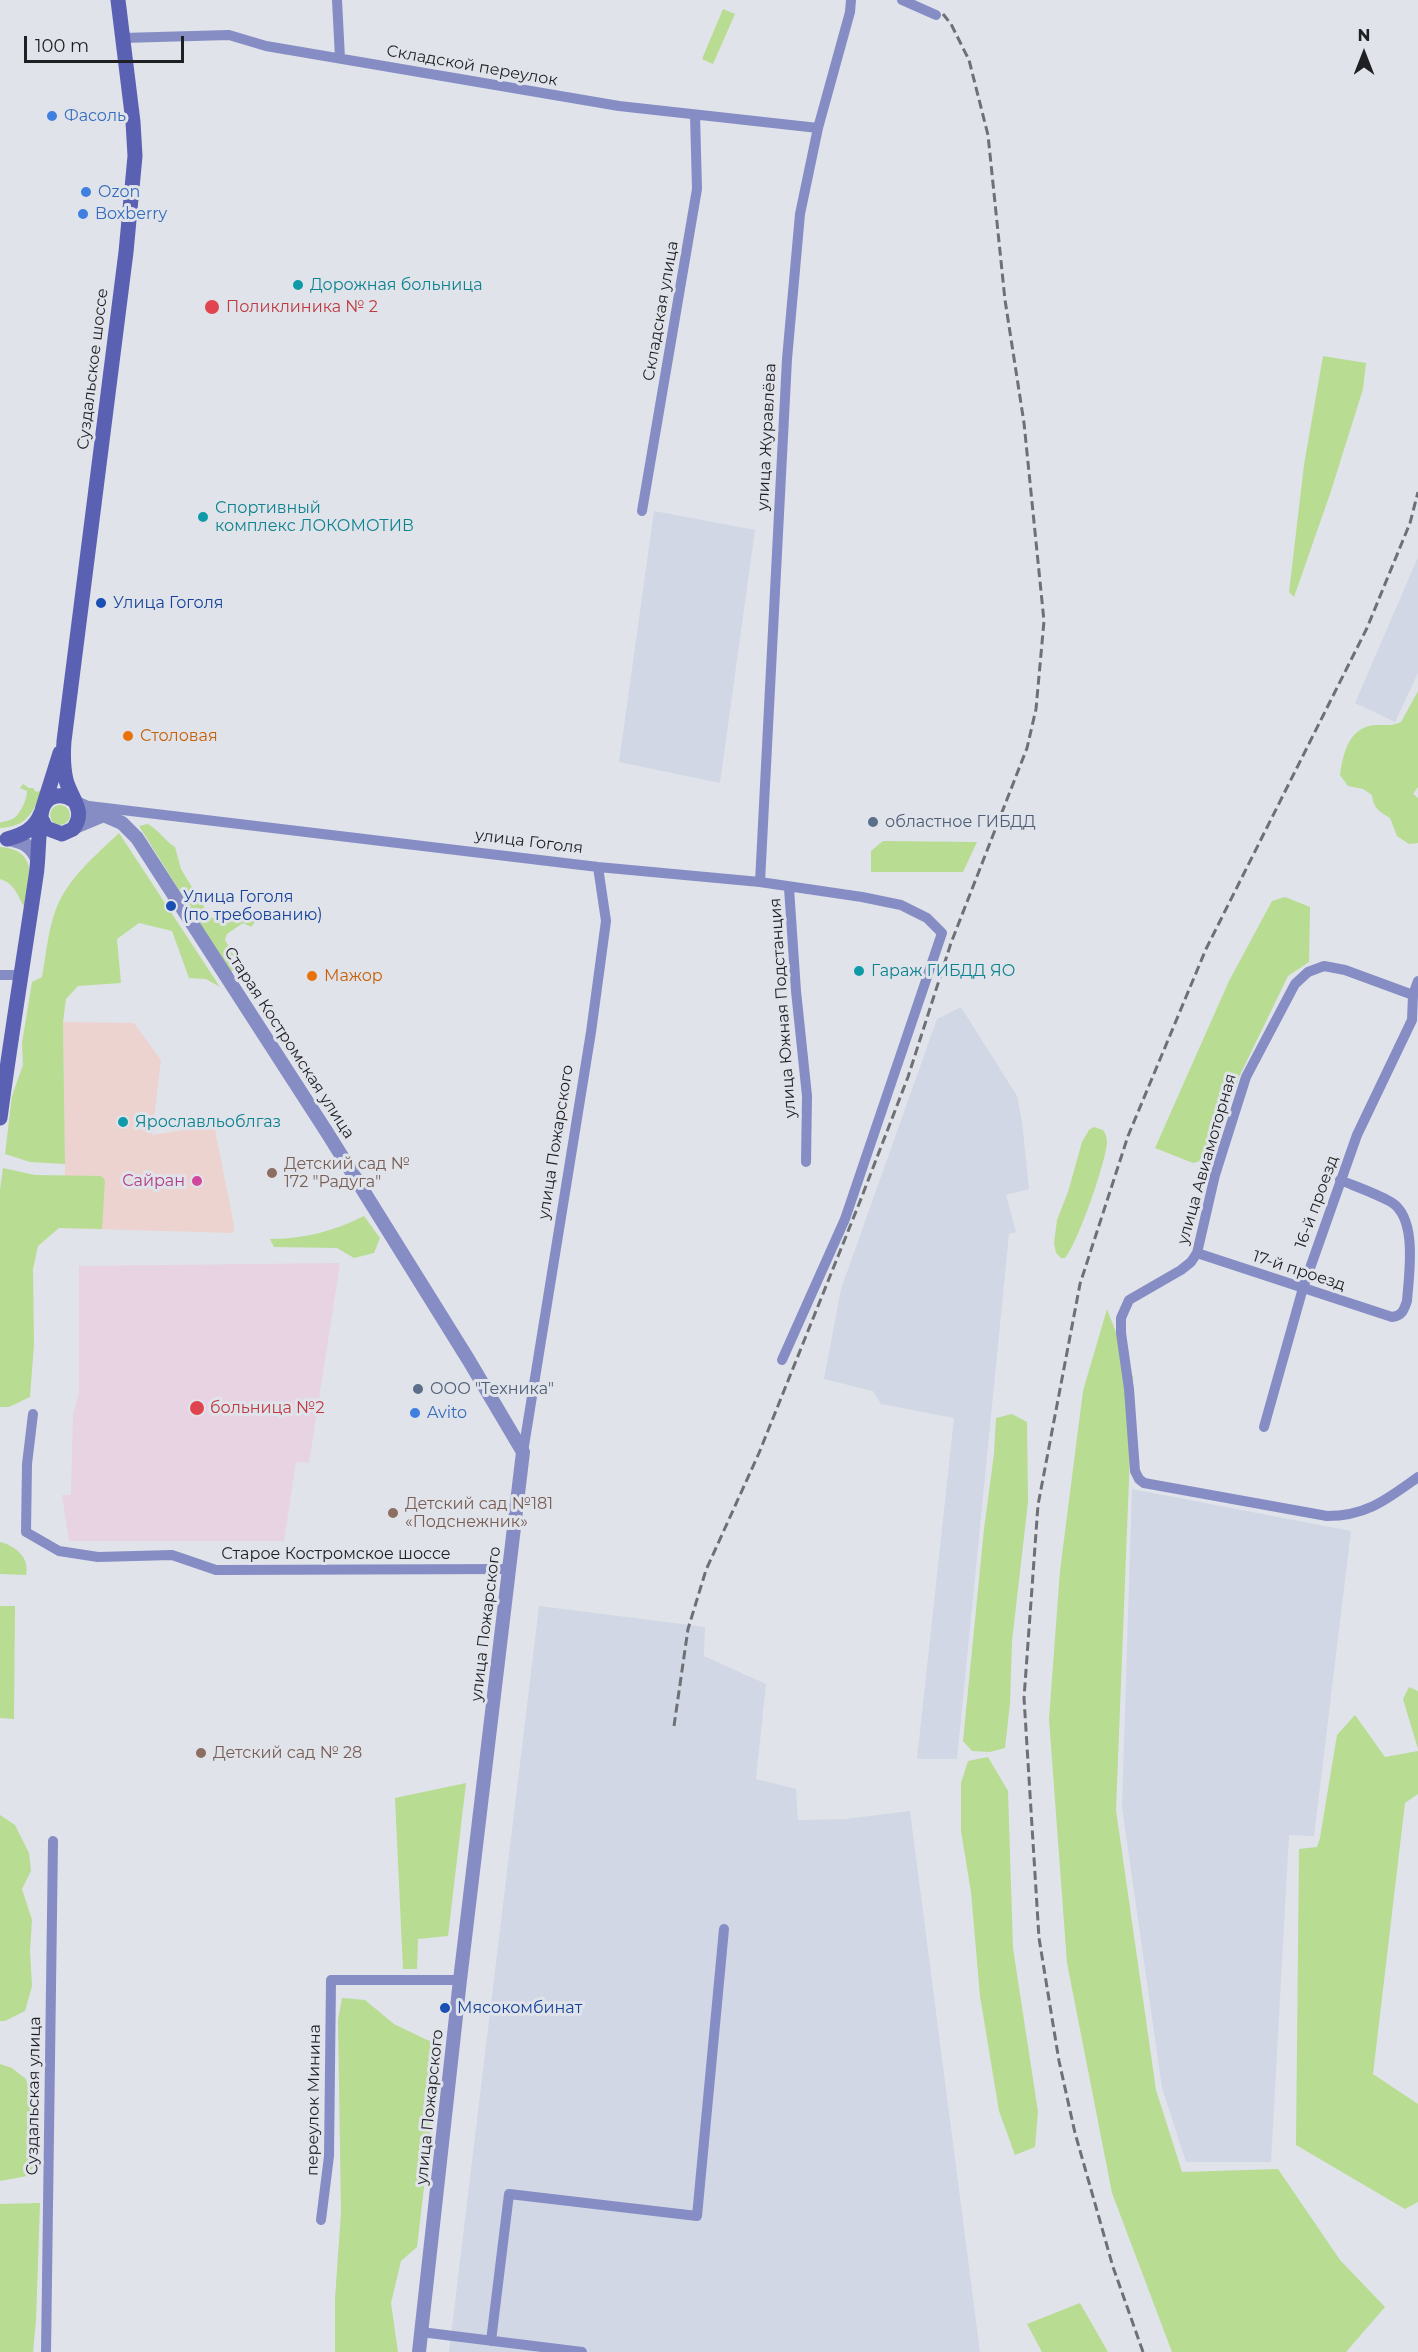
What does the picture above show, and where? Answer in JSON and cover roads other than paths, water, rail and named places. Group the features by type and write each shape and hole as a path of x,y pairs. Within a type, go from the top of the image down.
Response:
{"main road":[{"name":"Суздальское шоссе","path":"77,802 64,773 64,741 126,252 135,156 118,0"},
{"name":"Суздальское шоссе","path":"0,1116 38,862 42,813 64,741"},
{"path":"4,839 28,831 36,825 42,813 51,798 57,796 69,797 77,802 80,815 68,831 46,828 42,813"},
{"name":"Суздальское шоссе","path":"38,862 49,846 68,831"}],"street":[{"path":"337,0 340,58"},
{"name":"улица Журавлёва","path":"760,882 787,359 800,214 818,128 850,12 851,0"},
{"path":"902,0 936,15"},
{"name":"Складской переулок","path":"122,38 229,35 266,46 619,106 818,128"},
{"name":"Складская улица","path":"642,511 697,189 694,115"},
{"name":"улица Гоголя","path":"77,802 598,867 760,882 901,904 927,918 942,933 845,1219 782,1360"},
{"name":"Старая Костромская улица","path":"77,802 122,823 137,838 340,1154 523,1452"},
{"name":"улица Гоголя","path":"4,839 68,831 106,814 124,809"},
{"path":"4,839 17,840 28,845 35,852 38,862"},
{"name":"улица Пожарского","path":"419,2352 460,1980 523,1452 591,1032 606,921 598,867"},
{"name":"улица Южная Подстанция","path":"789,888 796,991 807,1096 806,1162"},
{"name":"улица Авиамоторная","path":"1413,995 1345,970 1324,966 1308,972 1295,984 1246,1077 1215,1175 1197,1252 1181,1270 1129,1300 1121,1318 1120,1333 1129,1389 1135,1471 1139,1479 1154,1486 1187,1492 1328,1516 1346,1516 1385,1501 1418,1477"},
{"path":"0,975 21,975"},
{"name":"16-й проезд","path":"1264,1427 1303,1288 1340,1180 1358,1135 1415,1022 1413,995 1418,981"},
{"name":"17-й проезд","path":"1197,1252 1397,1317 1403,1312 1407,1301 1411,1232 1400,1210 1393,1202 1340,1180"},
{"name":"Старое Костромское шоссе","path":"33,1414 27,1464 26,1532 59,1551 98,1557 172,1555 216,1570 509,1569"},
{"name":"Суздальская улица","path":"46,2352 53,1841"},
{"path":"491,2341 509,2194 697,2216 724,1929"},
{"name":"переулок Минина","path":"321,2220 329,2156 331,1980 460,1980"},
{"path":"422,2332 582,2352"}],"railway":[{"path":"674,1726 688,1629 706,1570 759,1453 908,1077 951,943 1027,748 1036,709 1044,621 1024,423 1005,300 988,135 969,60 951,24 943,14"},
{"path":"1143,2352 1113,2267 1075,2133 1059,2061 1039,1938 1024,1698 1038,1505 1080,1284 1128,1136 1206,949 1367,628 1410,523 1418,492"}],"place":[{"name":"Фасоль","path":"52,116"},
{"name":"Ozon","path":"86,192"},
{"name":"Boxberry","path":"83,214"},
{"name":"Дорожная больница","path":"298,285"},
{"name":"Поликлиника № 2","path":"212,307"},
{"name":"Спортивный комплекс ЛОКОМОТИВ","path":"203,517"},
{"name":"Улица Гоголя","path":"101,603"},
{"name":"Столовая","path":"128,736"},
{"name":"областное ГИБДД","path":"873,822"},
{"name":"Улица Гоголя (по требованию)","path":"171,906"},
{"name":"Гараж ГИБДД ЯО","path":"859,971"},
{"name":"Мажор","path":"312,976"},
{"name":"Ярославльоблгаз","path":"123,1122"},
{"name":"Детский сад № 172 \"Радуга\"","path":"272,1173"},
{"name":"Сайран","path":"197,1181"},
{"name":"ООО \"Техника\"","path":"418,1389"},
{"name":"больница №2","path":"197,1408"},
{"name":"Avito","path":"415,1413"},
{"name":"Детский сад №181 «Подснежник»","path":"393,1513"},
{"name":"Детский сад № 28","path":"201,1753"},
{"name":"Мясокомбинат","path":"445,2008"}]}
